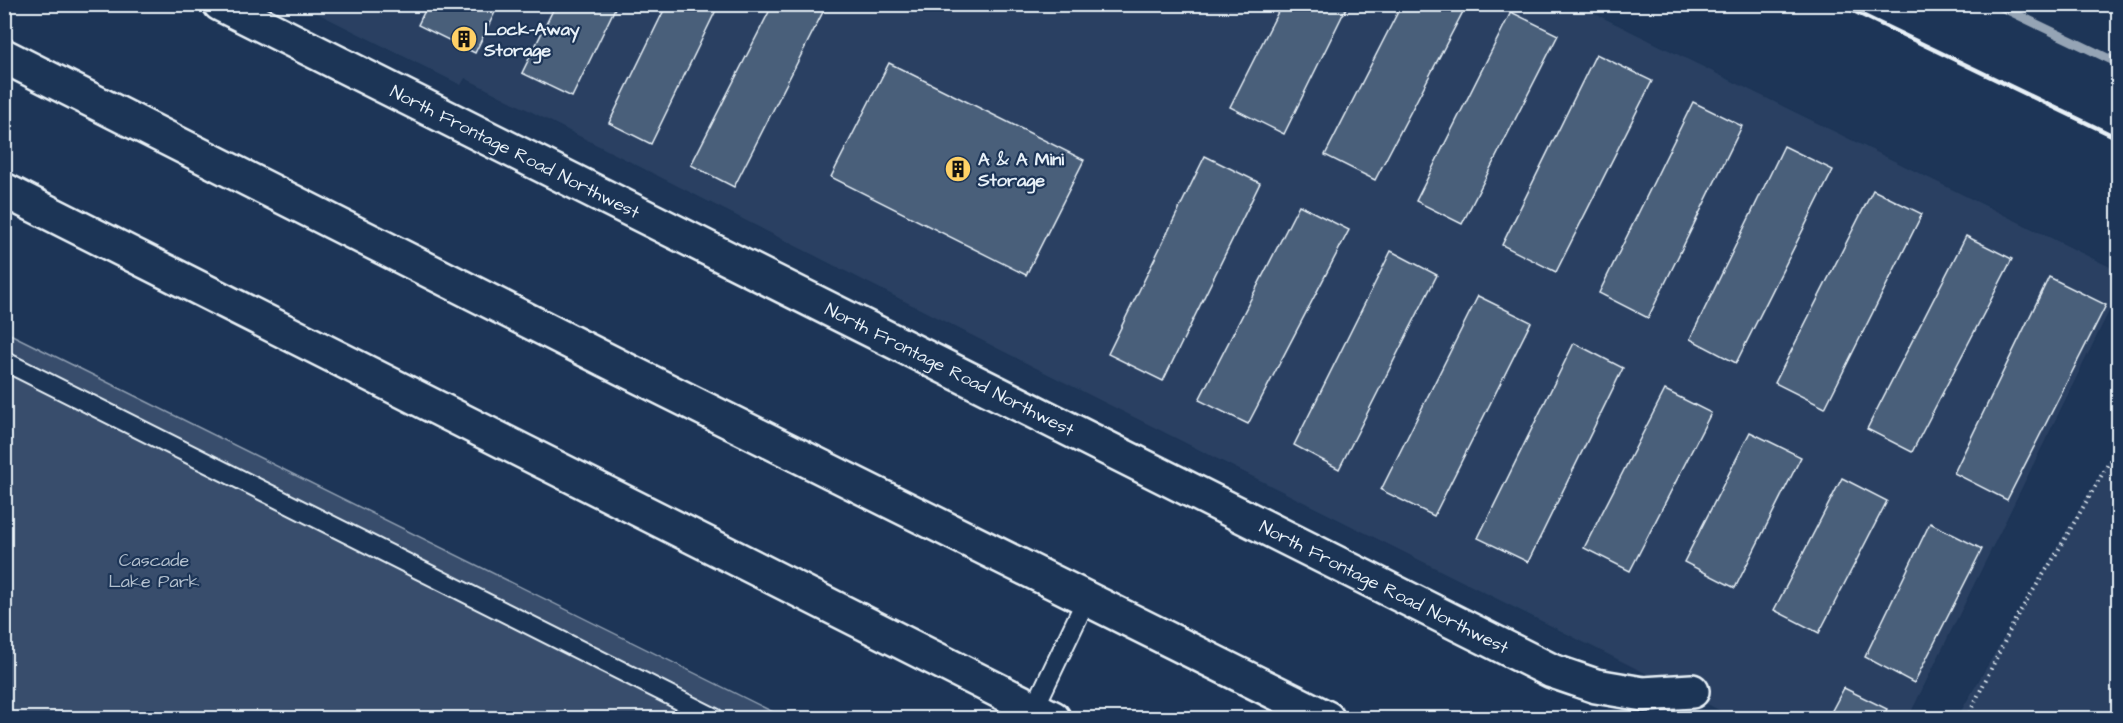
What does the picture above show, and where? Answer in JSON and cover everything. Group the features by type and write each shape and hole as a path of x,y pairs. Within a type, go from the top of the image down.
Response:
{"main road":[{"name":"North Frontage Road Northwest","path":"220,4 1552,671 1596,686 1642,694 1692,691"},
{"path":"4,56 624,369 1327,718"},
{"path":"4,190 1044,714"}],"lane":[{"path":"4,361 715,718"},
{"path":"1044,714 1087,598"}],"path":[{"path":"1967,718 2017,616 2052,561 2118,447"}],"shaded area":[{"path":"301,5 1577,5 2118,271 2118,293 1908,718 1735,718 1050,375 465,78 461,85"},
{"path":"2118,443 2118,718 1957,718"}],"green space":[{"name":"Cascade Lake Park","path":"4,331 773,712 785,718 5,718"}],"building":[{"name":"Lock-Away Storage","path":"428,4 499,4 475,53 418,25"},
{"path":"556,4 617,4 572,97 522,73"},
{"path":"667,4 719,4 651,144 609,123"},
{"path":"773,4 827,4 734,187 691,165"},
{"path":"1282,4 1348,4 1284,134 1230,107"},
{"path":"1402,4 1467,4 1375,180 1325,155"},
{"path":"1511,12 1558,35 1462,224 1416,201"},
{"path":"1596,54 1652,81 1556,272 1502,245"},
{"name":"A & A Mini Storage","path":"889,63 1084,160 1026,275 831,177"},
{"path":"1693,102 1742,126 1648,318 1599,293"},
{"path":"1784,146 1833,170 1736,363 1690,339"},
{"path":"1205,156 1260,183 1163,381 1108,354"},
{"path":"1873,190 1922,214 1825,408 1775,383"},
{"path":"1299,205 1349,230 1248,424 1199,400"},
{"path":"1966,236 2012,259 1912,452 1867,429"},
{"path":"1391,251 1437,275 1339,469 1294,445"},
{"path":"2049,277 2106,305 2007,500 1954,473"},
{"path":"1478,296 1531,322 1434,516 1381,490"},
{"path":"1574,343 1623,368 1528,562 1478,538"},
{"path":"1665,390 1711,413 1630,571 1584,548"},
{"path":"1750,432 1801,457 1735,588 1684,562"},
{"path":"1842,478 1887,501 1819,633 1774,610"},
{"path":"1930,523 1982,549 1914,683 1865,657"},
{"path":"1844,688 1887,709 1882,718 1828,718"}],"waterway":[{"path":"1995,4 2118,63"}],"railway":[{"path":"1839,4 2118,138"}],"place":[{"name":"Lock-Away Storage","path":"464,39"},
{"name":"A & A Mini Storage","path":"958,169"}]}
